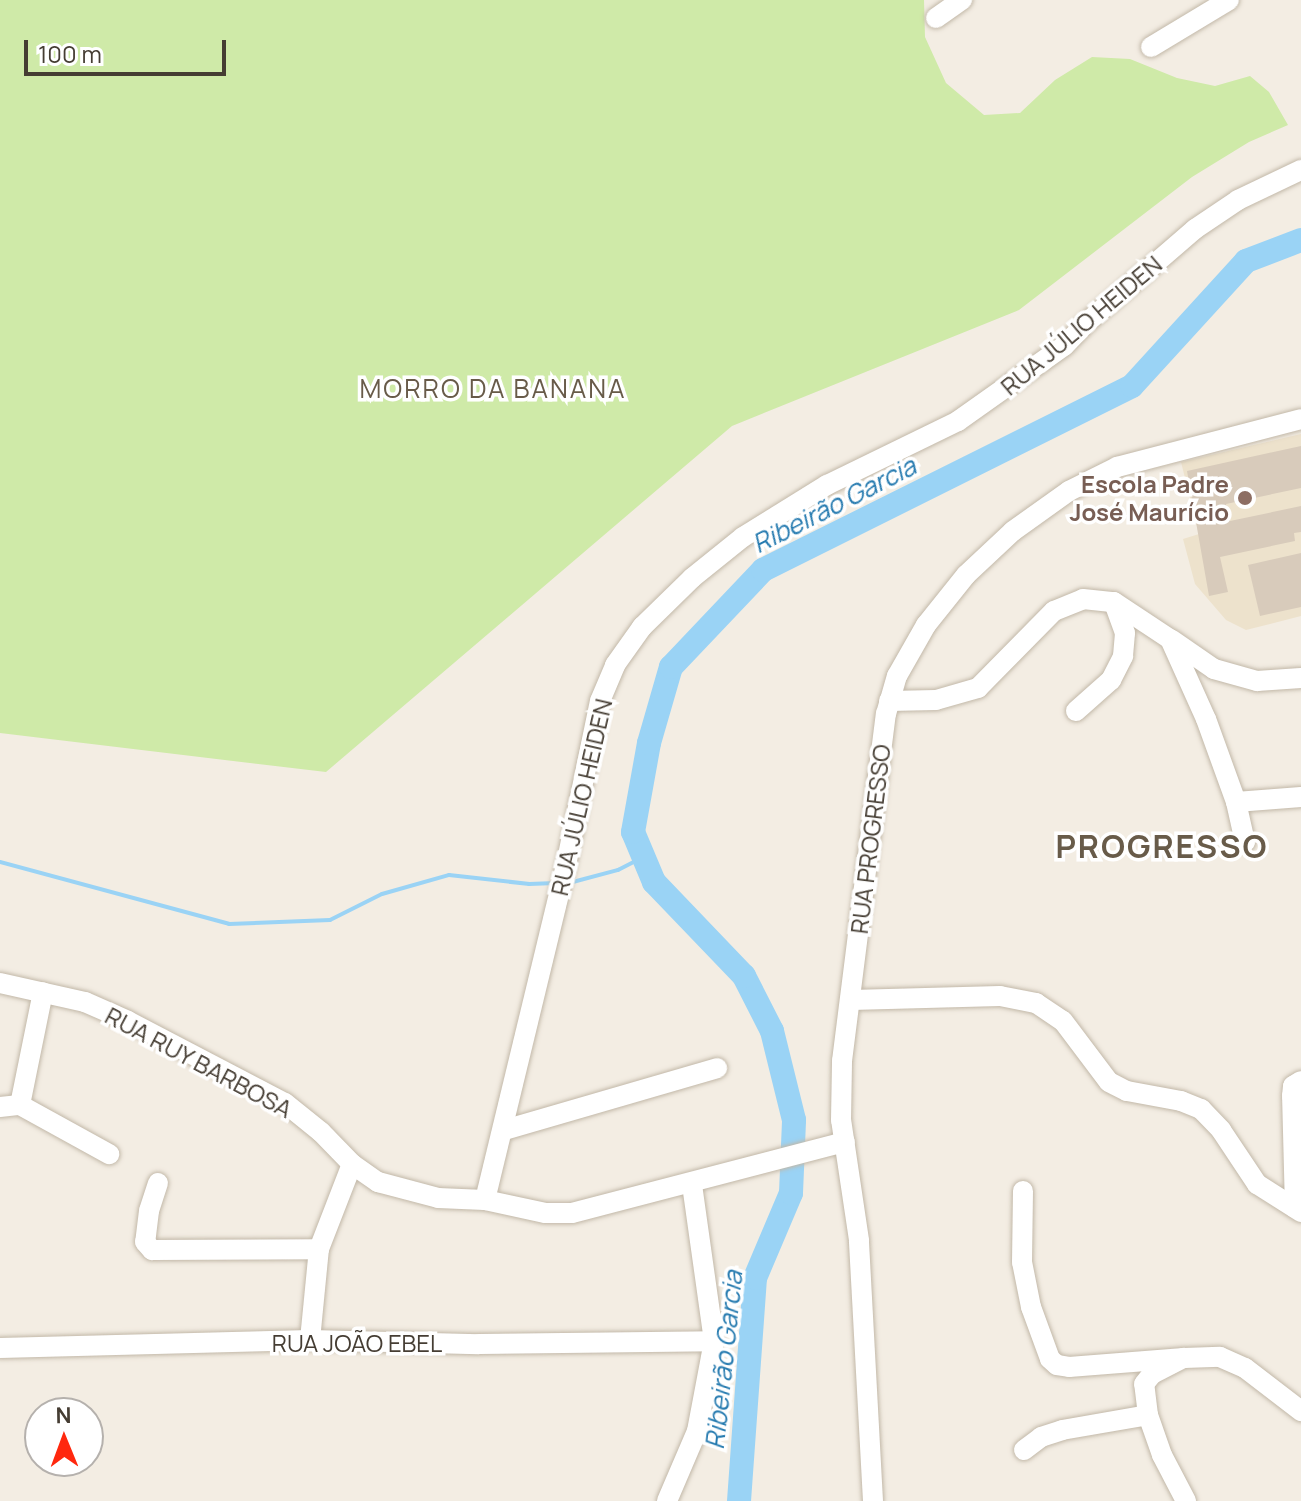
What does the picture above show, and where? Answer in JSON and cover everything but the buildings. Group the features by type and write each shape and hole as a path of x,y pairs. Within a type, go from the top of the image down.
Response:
{"street":[{"path":"936,18 962,0"},
{"path":"1151,47 1229,0"},
{"name":"RUA JÚLIO HEIDEN","path":"485,1200 566,865 600,701 615,665 642,627 692,578 743,537 802,499 923,441 1003,392 1064,346 1085,324 1195,229 1238,200 1301,170"},
{"name":"RUA PROGRESSO","path":"873,1501 859,1240 841,1120 842,1061 889,701 897,676 926,625 966,575 1013,531 1069,491 1117,467 1301,419"},
{"path":"889,701 936,700 978,688 1054,611 1083,599 1114,602 1214,669 1257,681 1301,678"},
{"path":"1076,711 1111,680 1123,656 1125,633 1114,602"},
{"path":"1170,639 1206,719 1236,802 1245,842"},
{"path":"1236,802 1301,797"},
{"name":"RUA RUY BARBOSA","path":"0,983 85,1002 128,1021 285,1103 321,1132 352,1164 378,1182 397,1190 438,1198 485,1200 545,1213 572,1213 692,1185 845,1142"},
{"path":"43,992 10,1106 109,1154"},
{"path":"851,1000 1000,996 1036,1003 1063,1021 1109,1082 1127,1091 1181,1101 1201,1109 1221,1130 1257,1184 1298,1210"},
{"path":"504,1130 717,1068"},
{"path":"1298,1210 1292,1096 1293,1086 1301,1081"},
{"path":"310,1340 319,1249 352,1164"},
{"path":"158,1183 149,1211 145,1242 152,1250 319,1249"},
{"path":"667,1501 697,1431 714,1341 692,1185"},
{"path":"1023,1191 1022,1262 1031,1307 1050,1359 1057,1365 1069,1367 1220,1357 1245,1368 1301,1411"},
{"name":"RUA JOÃO EBEL","path":"0,1348 310,1340 479,1344 714,1341"},
{"path":"1184,1358 1152,1374 1144,1384 1148,1415 1162,1455 1186,1501"},
{"path":"1024,1450 1041,1437 1062,1430 1148,1415"}],"shaded area":[{"name":"Escola Padre José Maurício","path":"1301,434 1301,616 1246,630 1226,620 1195,584 1183,539 1199,534 1181,462"}],"green space":[{"path":"0,0 924,0 925,37 946,83 984,115 1020,113 1055,80 1092,57 1130,59 1177,78 1215,86 1250,76 1269,92 1288,125 1249,142 1192,177 1019,310 732,426 326,772 0,733"}],"waterway":[{"name":"Ribeirão Garcia","path":"739,1501 755,1278 791,1193 794,1120 772,1031 744,976 654,882 633,832 649,743 671,667 763,570 1132,386 1246,261 1301,240"},
{"path":"569,883 618,870 644,857"},
{"path":"0,862 229,924 330,920 382,894 449,875 529,884 556,883"}],"place":[{"name":"Escola Padre José Maurício","path":"1245,498"}],"district":[{"name":"MORRO DA BANANA","path":"493,389"},
{"name":"PROGRESSO","path":"1162,846"}]}
